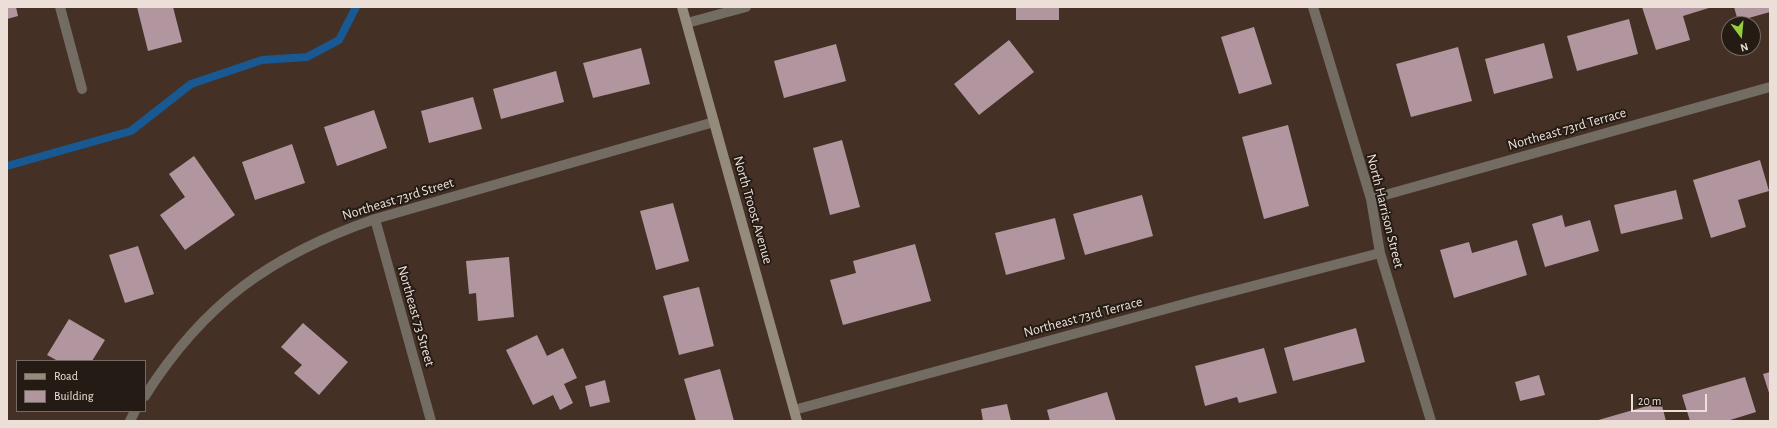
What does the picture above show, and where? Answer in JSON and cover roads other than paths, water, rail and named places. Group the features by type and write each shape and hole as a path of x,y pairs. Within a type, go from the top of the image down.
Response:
{"street":[{"path":"60,7 82,89"},
{"name":"North Troost Avenue","path":"682,7 797,421"},
{"path":"687,23 746,7"},
{"name":"North Harrison Street","path":"1313,7 1371,199 1380,254 1431,421"},
{"name":"Northeast 73rd Terrace","path":"1371,199 1770,86"},
{"name":"Northeast 73rd Street","path":"146,394 163,367 196,329 231,295 264,271 299,250 337,232 375,220 714,122"},
{"name":"Northeast 73 Street","path":"375,220 431,421"},
{"name":"Northeast 73rd Terrace","path":"794,410 1195,301 1380,254"},
{"path":"130,421 135,412"}],"waterway":[{"path":"7,166 131,131 191,84 262,60 307,57 339,40 356,7"}]}
